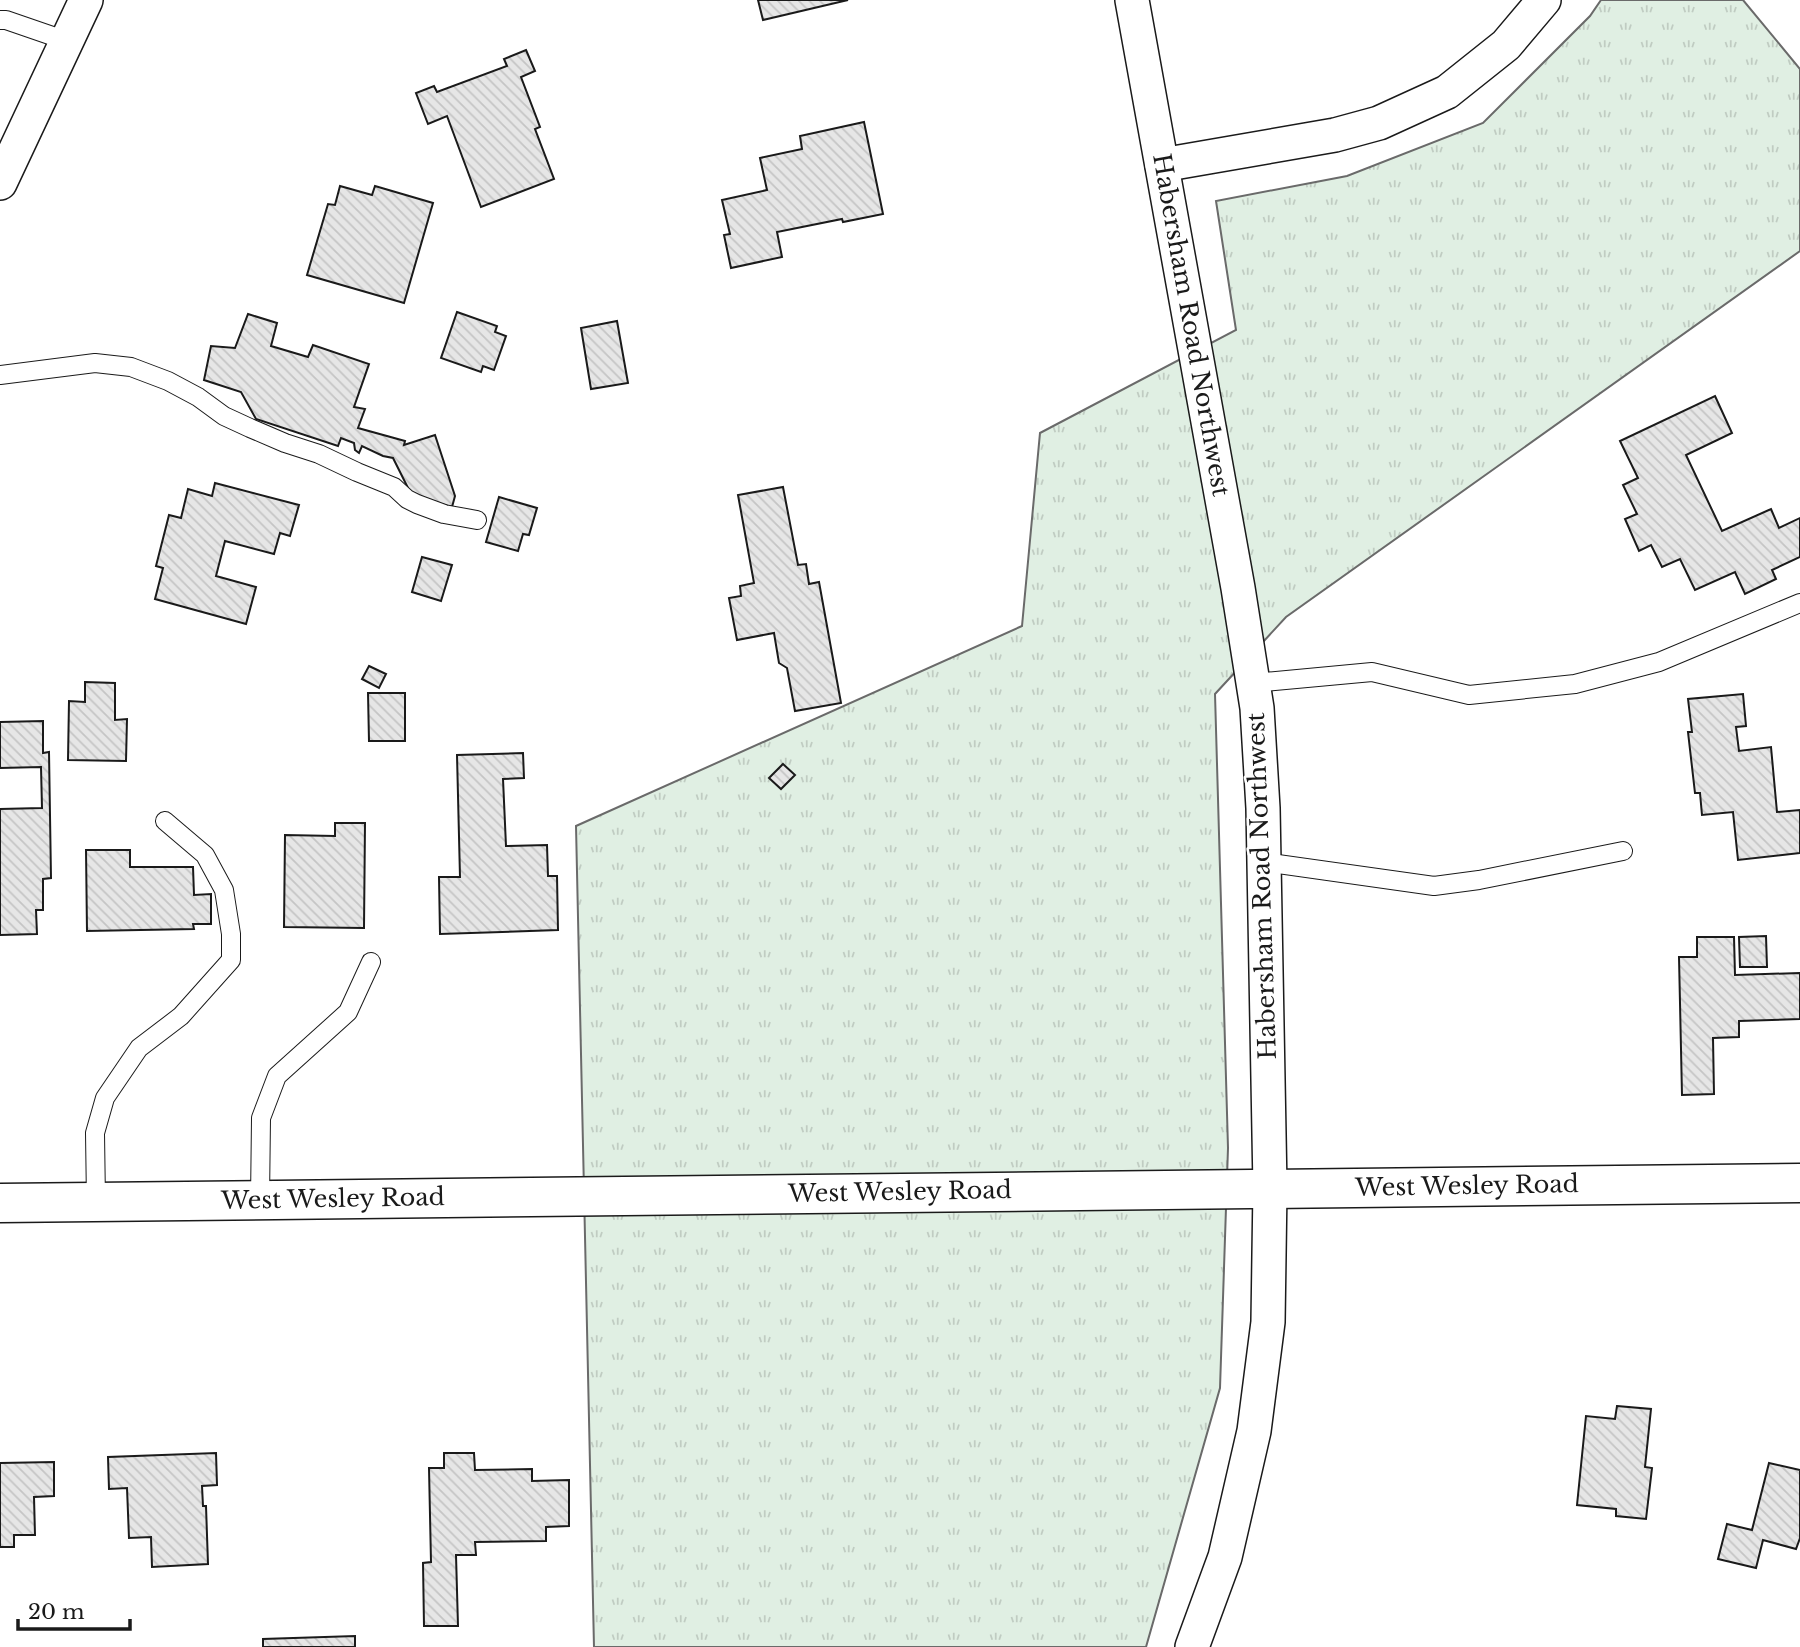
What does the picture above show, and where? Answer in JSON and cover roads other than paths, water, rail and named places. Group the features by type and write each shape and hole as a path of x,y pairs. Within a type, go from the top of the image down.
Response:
{"street":[{"path":"0,183 86,0"},
{"name":"Habersham Road Northwest","path":"1132,0 1238,588 1257,708 1264,862 1270,1188 1268,1322 1254,1431 1225,1557 1192,1647"},
{"path":"1162,165 1335,135 1379,123 1447,92 1506,45 1544,0"},
{"name":"West Wesley Road","path":"0,1203 1800,1183"}],"lane":[{"path":"0,20 67,41"},
{"path":"0,375 94,363 131,367 168,381 250,428 319,454 394,487 417,505 444,514 477,520"},
{"path":"1253,683 1372,672 1469,695 1575,684 1659,662 1800,603"},
{"path":"96,1202 95,1133 105,1098 139,1048 181,1016 231,960 232,934 225,890 205,855 165,821"},
{"path":"1264,862 1434,886 1479,880 1623,851"},
{"path":"260,1200 261,1118 278,1076 348,1012 371,962"}]}
